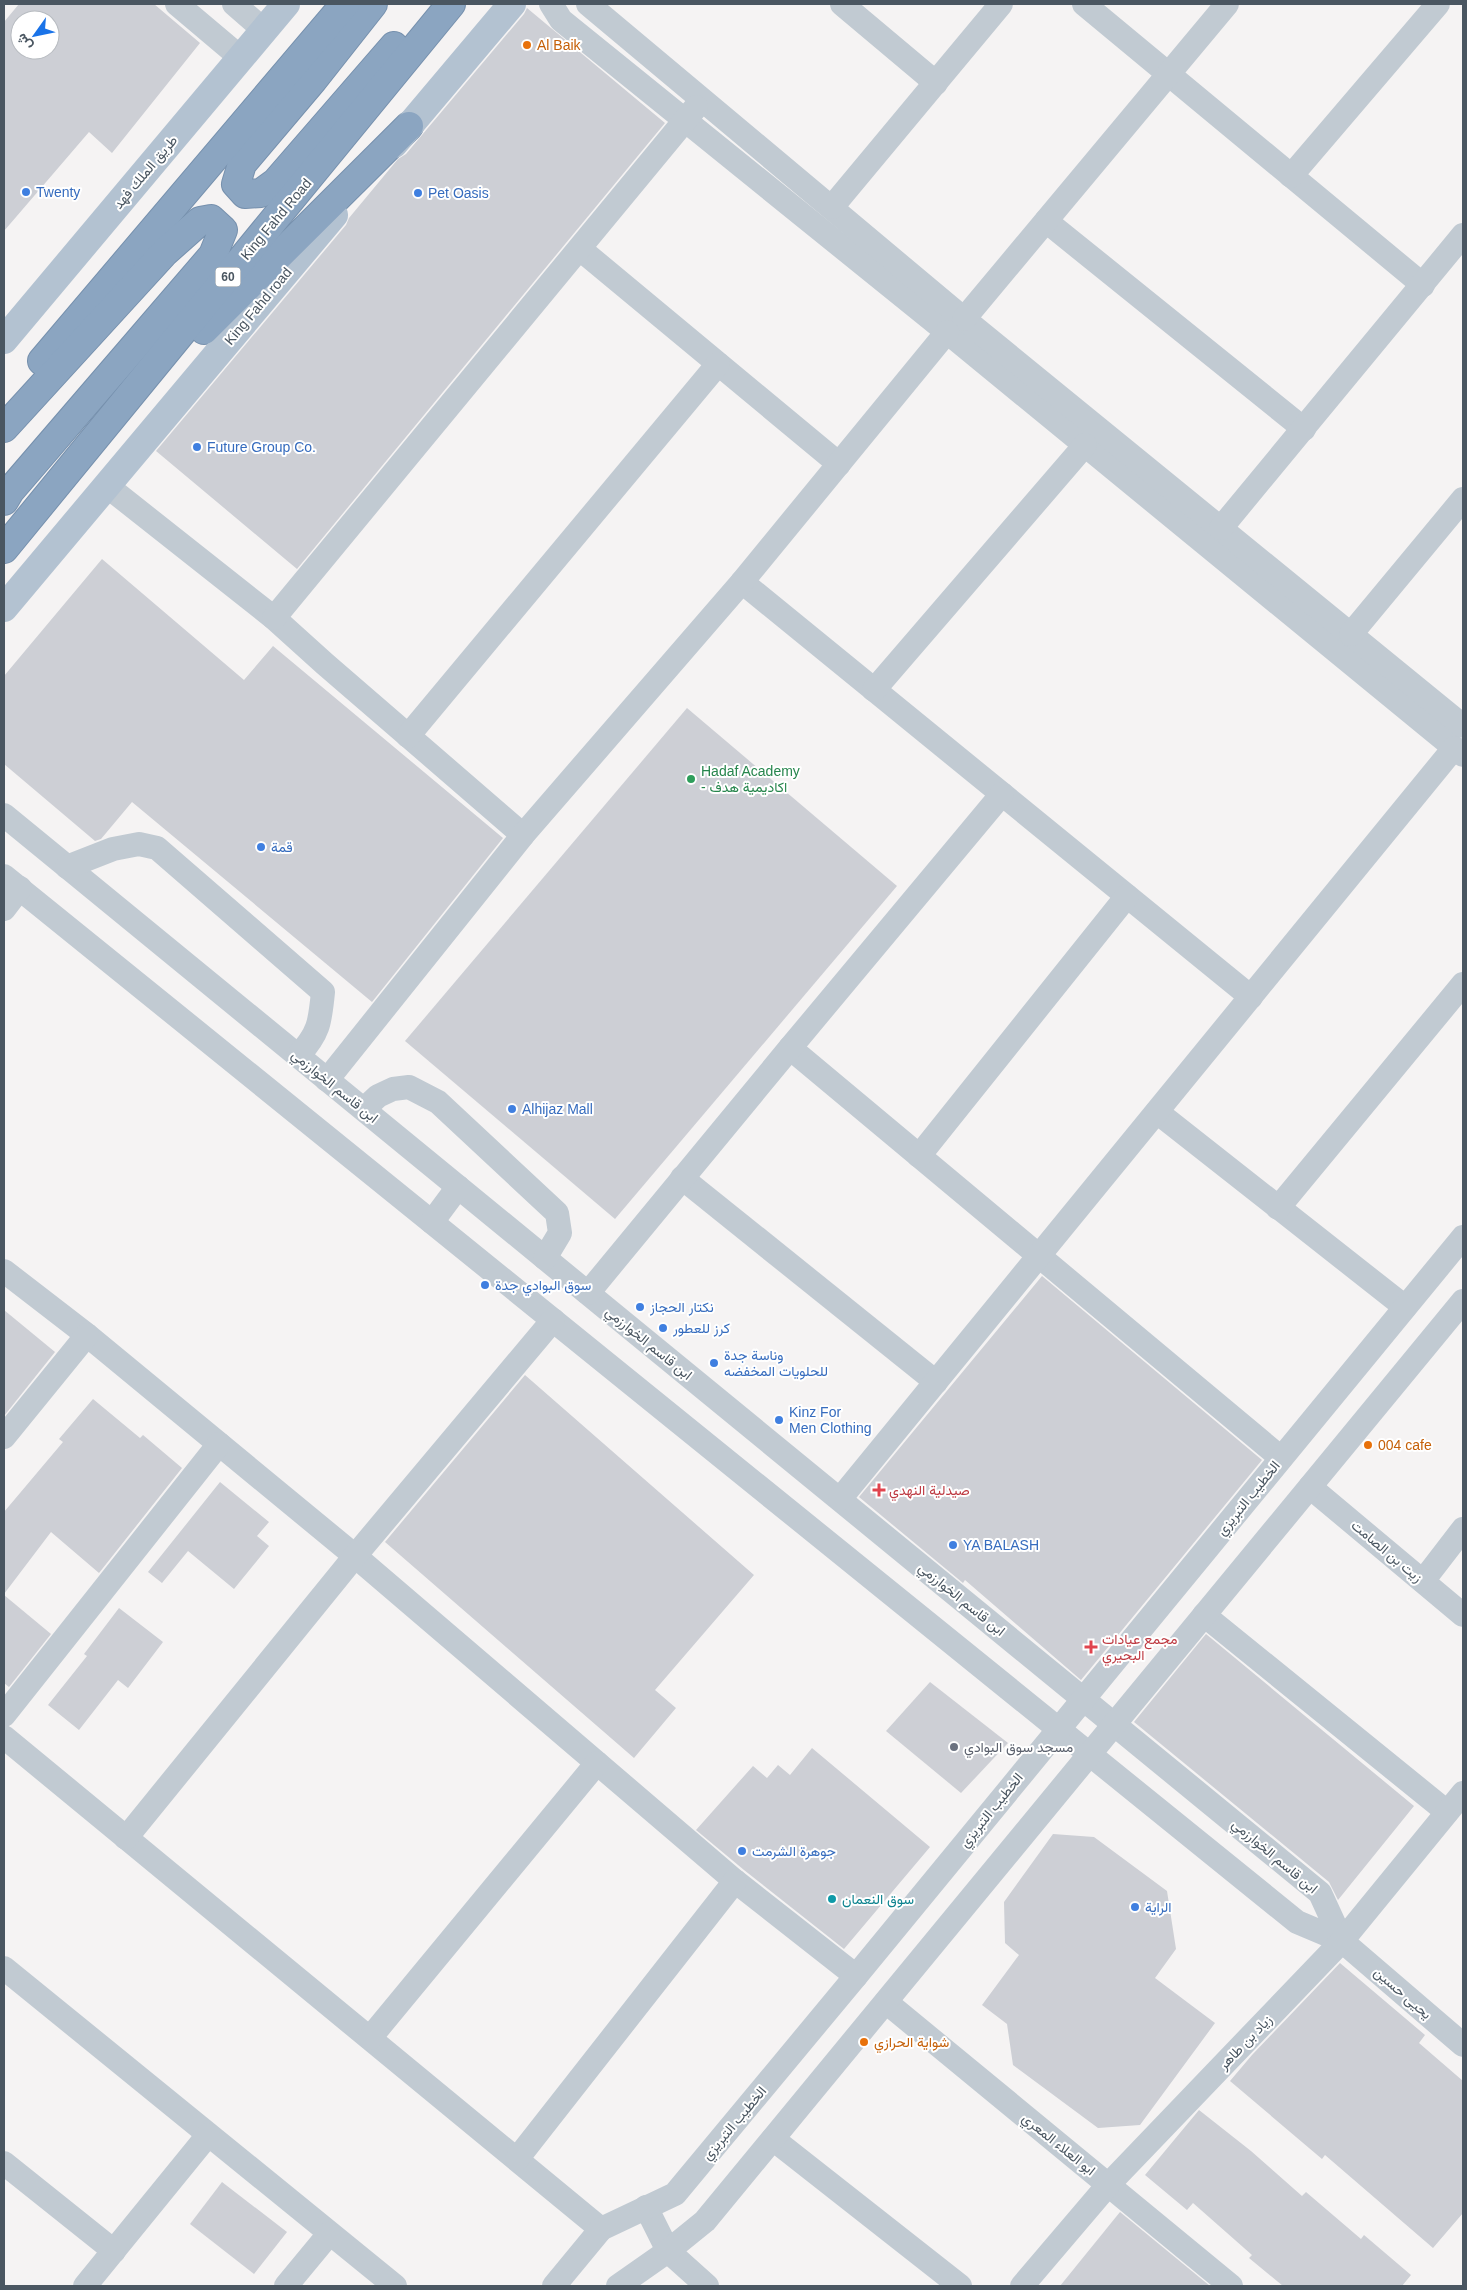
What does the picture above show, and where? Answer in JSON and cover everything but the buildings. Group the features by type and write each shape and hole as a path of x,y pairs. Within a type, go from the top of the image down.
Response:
{"highway":[{"path":"4,406 345,4"},
{"path":"373,4 313,80 242,164 236,184 245,194 261,192 276,182 431,4"},
{"name":"King Fahd Road","path":"4,549 451,4"},
{"path":"91,442 409,126"},
{"path":"4,428 165,252 200,221 211,219 223,230 213,255 10,491 4,501"}],"main road":[{"name":"طريق الملك فهد","path":"4,340 286,4"},
{"name":"King Fahd road","path":"4,608 512,4"}],"street":[{"path":"177,4 241,58"},
{"path":"234,4 264,30"},
{"path":"551,4 562,20 686,119 1221,528 1463,726"},
{"path":"588,4 832,207 1085,445 1459,751 1251,997 840,1499"},
{"path":"842,4 936,83"},
{"path":"832,207 1001,4"},
{"path":"1084,4 1423,285"},
{"path":"327,1080 523,835 742,582 839,464 1046,221 1227,4"},
{"path":"1291,176 1438,4"},
{"path":"274,618 703,99"},
{"path":"1046,221 1304,429"},
{"path":"1221,528 1463,235"},
{"path":"580,249 839,464"},
{"path":"408,736 718,364"},
{"path":"874,690 1085,445"},
{"path":"107,486 274,618 523,835"},
{"path":"1351,634 1463,499"},
{"path":"742,582 1251,997"},
{"path":"588,1293 1002,794"},
{"name":"ابن قاسم الخوارزمي","path":"4,815 1320,1893 1342,1941"},
{"path":"68,867 113,849 138,844 157,848 322,992 320,1021 311,1041 298,1056"},
{"path":"4,909 12,882 1297,1922 1342,1941"},
{"path":"919,1156 1127,896"},
{"path":"1278,1208 1463,984"},
{"path":"790,1048 1281,1458"},
{"path":"364,1110 378,1096 393,1089 409,1087 438,1102 557,1213 560,1232 545,1258"},
{"path":"1157,1112 1405,1307"},
{"path":"682,1178 936,1382"},
{"path":"432,1222 458,1187"},
{"name":"الخطيب التبريزي","path":"554,2286 601,2229 675,2194 1463,1237"},
{"path":"4,1271 87,1335 355,1556 735,1881 856,1976"},
{"path":"618,2286 668,2251 705,2221 1463,1301"},
{"path":"126,1838 355,1556 553,1320"},
{"path":"4,1437 87,1335"},
{"path":"4,1714 219,1444"},
{"name":"زيت بن الصامت","path":"1310,1487 1463,1615"},
{"path":"1422,1581 1463,1530"},
{"path":"1204,1615 1448,1812"},
{"path":"4,1738 601,2229"},
{"path":"370,2038 597,1762"},
{"name":"زياد بن طاهر","path":"1022,2286 1108,2185 1342,1941 1463,1793"},
{"path":"517,2160 735,1881"},
{"name":"يحيى حسين","path":"1342,1941 1463,2045"},
{"path":"4,1968 328,2234 395,2286"},
{"name":"ابو العلاء المعري","path":"886,2002 1231,2286"},
{"path":"86,2286 208,2135"},
{"path":"773,2139 960,2286"},
{"path":"4,2163 114,2251"},
{"path":"646,2207 668,2251 707,2286"},
{"path":"286,2286 328,2234"}],"place":[{"name":"Al Baik","path":"527,45"},
{"name":"Twenty","path":"26,192"},
{"name":"Pet Oasis","path":"418,193"},
{"name":"Future Group Co.","path":"197,447"},
{"name":"Hadaf Academy - اكاديمية هدف","path":"691,779"},
{"name":"قمة","path":"261,847"},
{"name":"Alhijaz Mall","path":"512,1109"},
{"name":"سوق البوادي جدة","path":"485,1285"},
{"name":"نكتار الحجاز","path":"640,1307"},
{"name":"كرز للعطور","path":"663,1328"},
{"name":"وناسة جدة للحلويات المخفضه","path":"714,1363"},
{"name":"Kinz For Men Clothing","path":"779,1420"},
{"name":"004 cafe","path":"1368,1445"},
{"name":"صيدلية النهدي","path":"879,1490"},
{"name":"YA BALASH","path":"953,1545"},
{"name":"مجمع عيادات البحيري","path":"1091,1647"},
{"name":"مسجد سوق البوادي","path":"954,1747"},
{"name":"جوهرة الشرمت","path":"742,1851"},
{"name":"سوق النعمان","path":"832,1899"},
{"name":"الراية","path":"1135,1907"},
{"name":"شواية الحرازي","path":"864,2042"}]}
